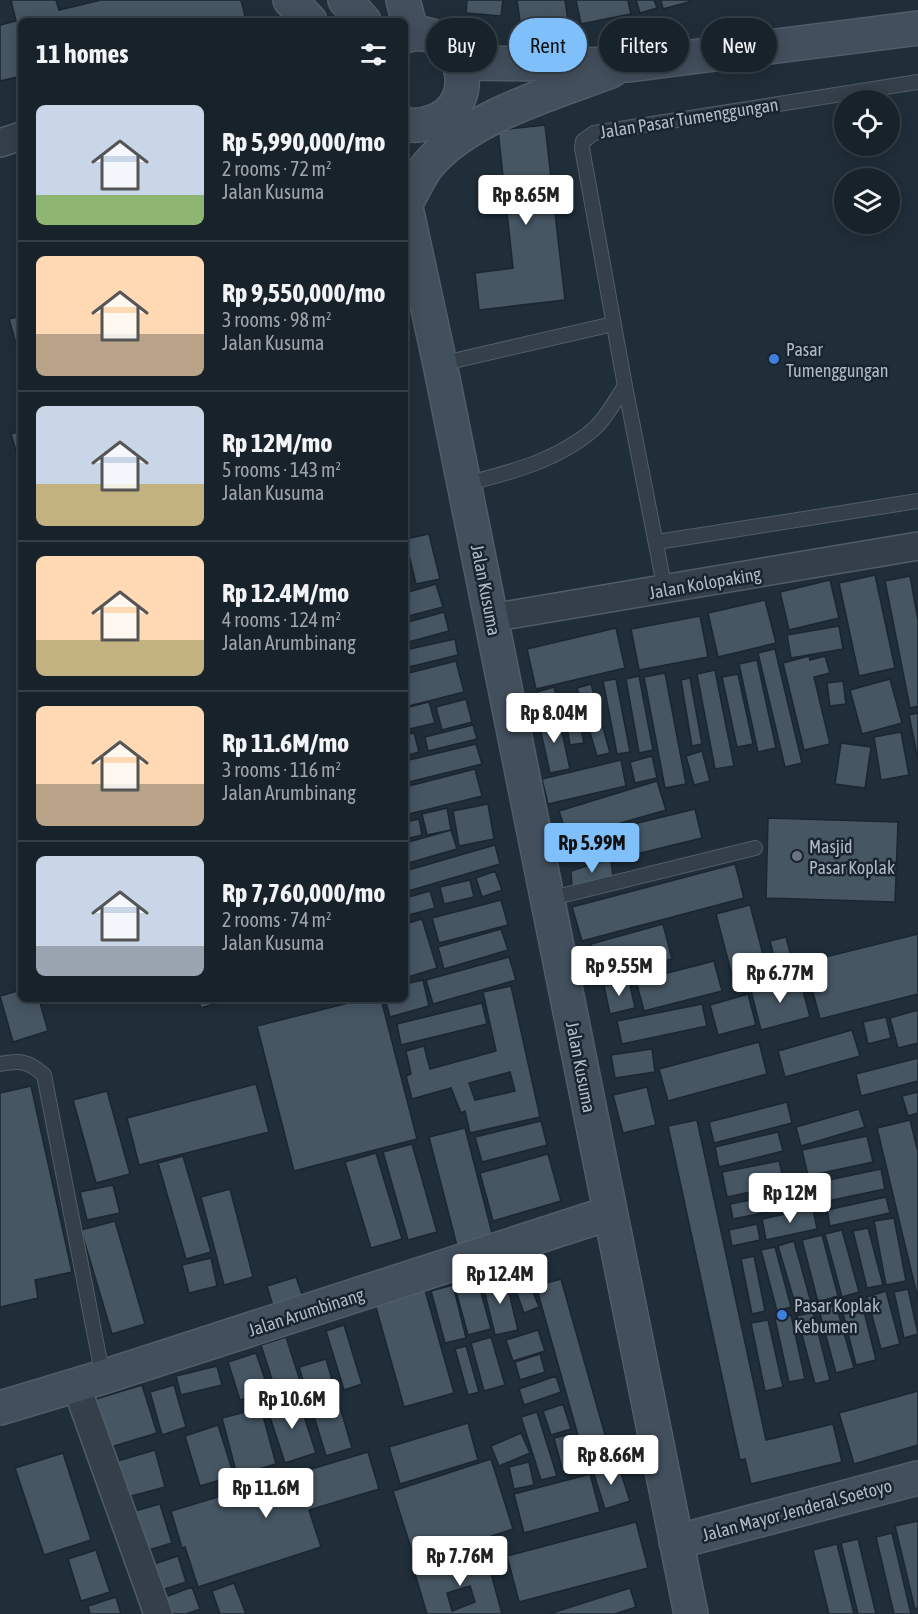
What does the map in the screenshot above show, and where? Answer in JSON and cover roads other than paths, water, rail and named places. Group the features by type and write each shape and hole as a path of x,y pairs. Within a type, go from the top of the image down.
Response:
{"main road":[{"path":"290,0 307,18"},
{"path":"345,0 361,18"},
{"path":"384,0 394,18"},
{"path":"402,18 403,0"},
{"path":"689,57 918,28"},
{"path":"408,32 426,35"},
{"path":"497,63 599,64"},
{"path":"408,124 424,125 437,121 448,113 457,102 462,90 461,72"},
{"path":"408,199 427,166 445,148 475,128 510,109 608,72"},
{"name":"Jalan Kusuma","path":"408,218 440,364 691,1614"},
{"name":"Jalan Arumbinang","path":"0,1408 610,1213"},
{"name":"Jalan Mayor Jenderal Soetoyo","path":"676,1542 918,1478"}],"street":[{"path":"0,143 18,137"},
{"name":"Jalan Kolopaking","path":"491,618 918,546"},
{"path":"89,1381 158,1614"}],"lane":[{"name":"Jalan Pasar Tumenggungan","path":"666,590 613,324 582,148 583,141 594,133 918,82"},
{"path":"440,364 613,324"},
{"path":"464,484 511,472 561,451 596,427 625,386"},
{"path":"657,542 918,501"},
{"path":"548,899 755,848"},
{"path":"0,1064 20,1061 34,1066 44,1075 89,1381"}],"place":[{"name":"Pasar Tumenggungan","path":"774,359"},
{"name":"Masjid Pasar Koplak","path":"797,856"},
{"name":"Pasar Koplak Kebumen","path":"782,1315"}]}
